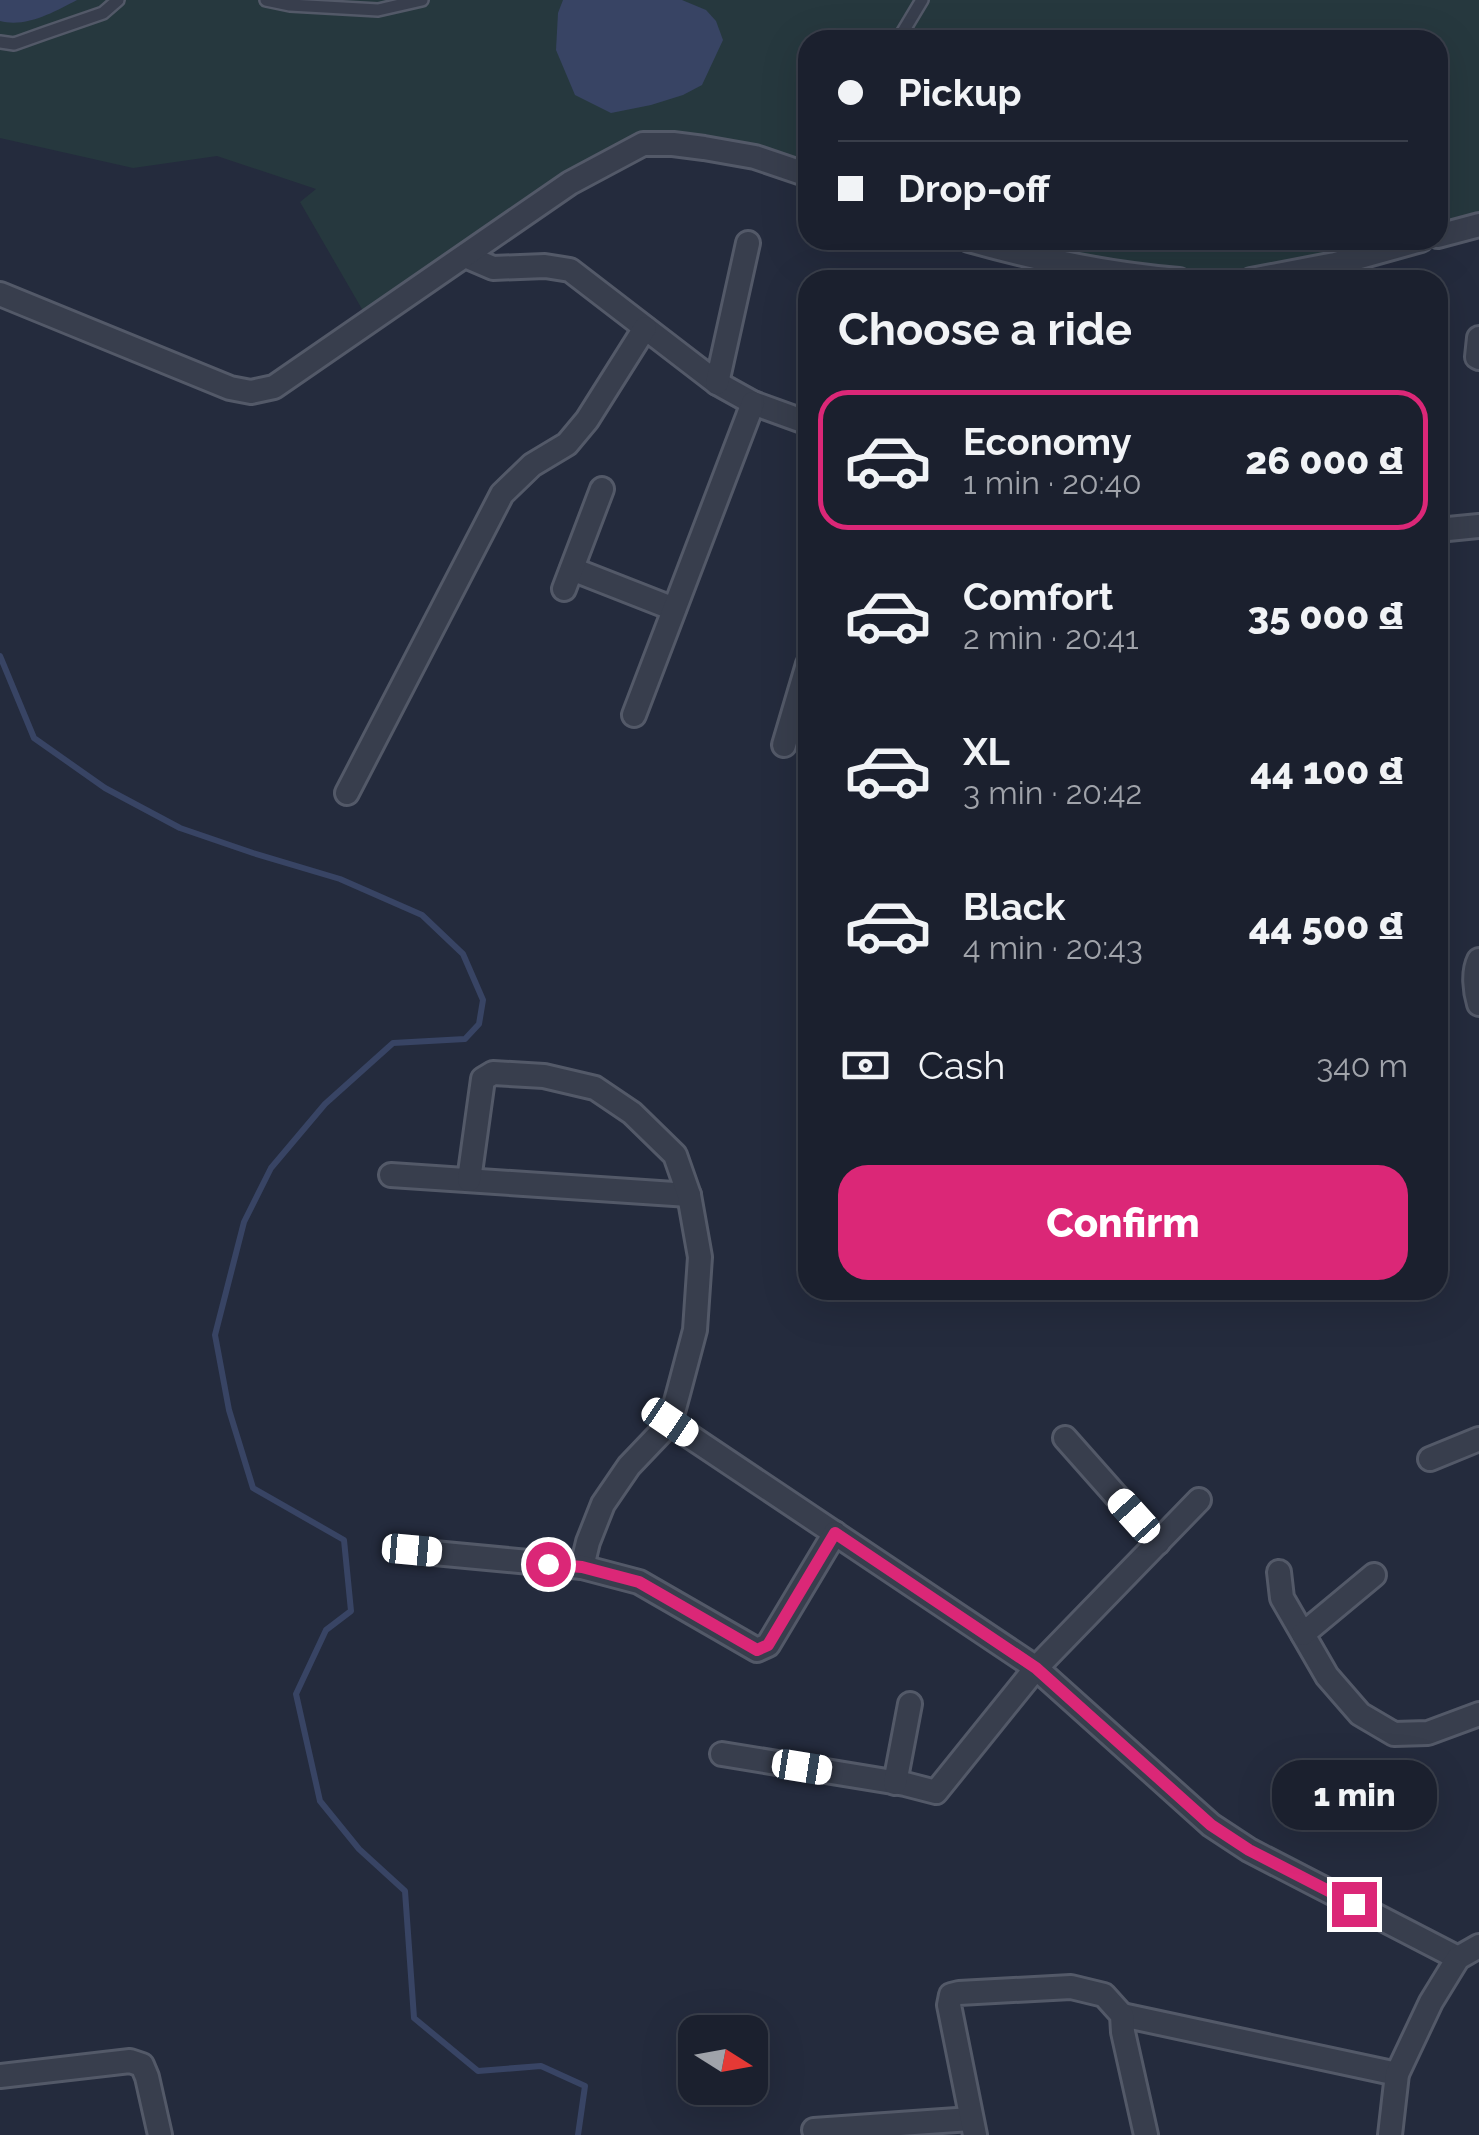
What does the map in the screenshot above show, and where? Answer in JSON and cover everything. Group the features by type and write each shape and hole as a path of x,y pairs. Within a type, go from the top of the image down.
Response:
{"street":[{"path":"0,294 230,388 252,392 274,387 570,183 642,144 704,148 755,158 798,173"},
{"path":"1448,233 1479,224"},
{"path":"717,383 748,243"},
{"path":"1004,250 1096,270"},
{"path":"1304,270 1385,250"},
{"path":"466,256 493,268 546,266 570,270 717,383 798,419"},
{"path":"347,793 502,494 532,465 568,444 645,328"},
{"path":"1479,338 1479,358"},
{"path":"634,715 753,402"},
{"path":"602,489 568,579 674,609"},
{"path":"1448,529 1479,526"},
{"path":"784,745 798,698"},
{"path":"1479,960 1479,1004"},
{"path":"470,1180 484,1079 492,1073 544,1076 595,1088 632,1113 675,1155 688,1195 700,1258 695,1330 670,1422 629,1466 604,1504 582,1567"},
{"path":"391,1175 688,1195"},
{"path":"670,1422 1036,1668 1211,1825 1249,1850 1469,1952 1431,2002 1397,2074 1390,2135"},
{"path":"1065,1438 1158,1543"},
{"path":"1430,1460 1479,1438"},
{"path":"722,1754 936,1792 1036,1668 1199,1500"},
{"path":"412,1550 582,1567 639,1582 757,1650 768,1645 835,1533"},
{"path":"1279,1572 1282,1598 1327,1676 1360,1714 1394,1734 1428,1734 1479,1714"},
{"path":"1303,1634 1374,1575"},
{"path":"895,1782 910,1704"},
{"path":"814,2130 973,2127 949,2005 952,1995 959,1993 1071,1987 1104,1995 1122,2015 1397,2074"},
{"path":"1122,2015 1146,2135"},
{"path":"0,2076 130,2061 142,2065 160,2135"}],"lane":[{"path":"0,42 14,44 45,34 103,13 118,0"},
{"path":"266,0 378,10 422,0"},
{"path":"904,30 922,0"}],"shaded area":[{"path":"0,0 1479,0 1479,217 1448,225 1448,30 798,30 798,165 639,138 366,316 300,202 316,189 217,156 133,168 0,138"},
{"path":"1047,250 1357,250 1271,270 1160,270"}],"water":[{"path":"0,0 77,0 40,18 10,23 0,21"},
{"path":"563,0 682,0 706,10 716,21 723,40 702,85 651,105 611,113 575,95 556,50 558,13"}],"waterway":[{"path":"0,656 34,738 105,788 180,828 340,879 422,915 463,954 483,1000 479,1024 465,1039 393,1043 325,1104 271,1168 244,1222 215,1335 229,1410 253,1488 344,1540 351,1611 326,1630 296,1694 320,1801 359,1849 405,1891 414,2018 478,2071 541,2066 585,2086 578,2135"}],"route":[{"path":"548,1564 582,1567 639,1582 757,1650 768,1645 835,1533 1036,1668 1211,1825 1249,1850 1354,1904"}]}
